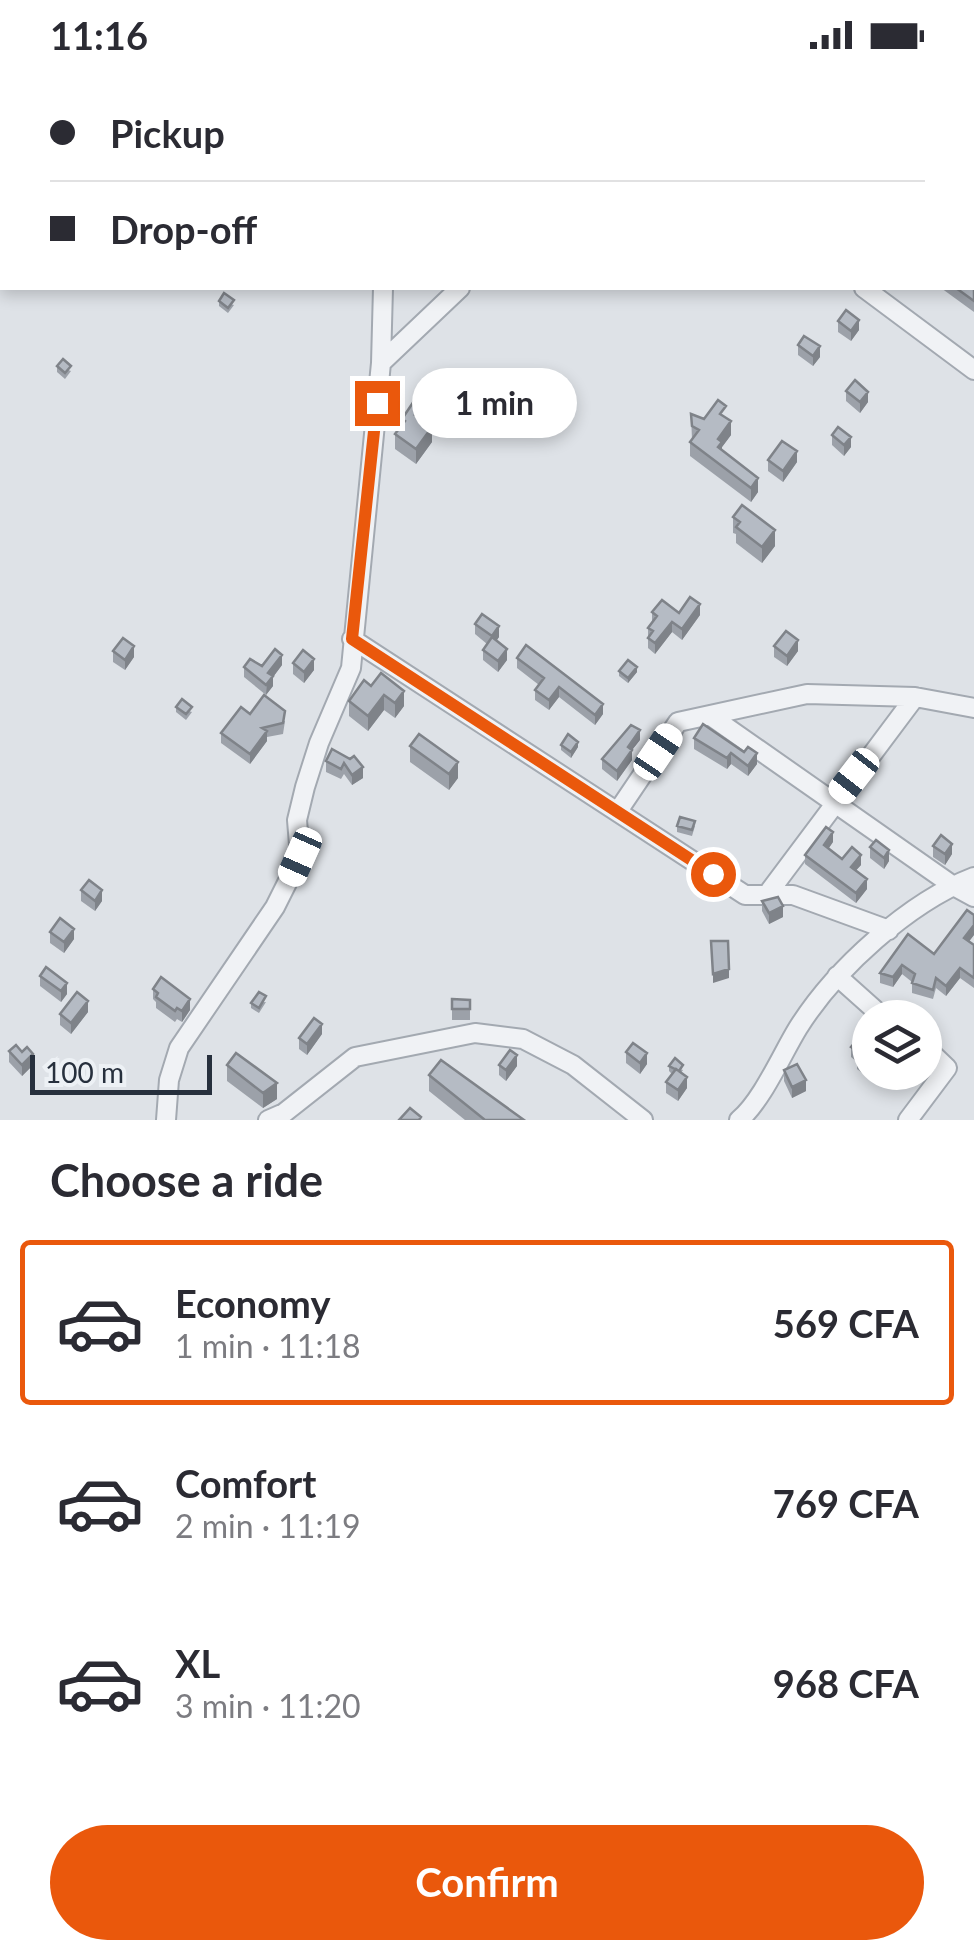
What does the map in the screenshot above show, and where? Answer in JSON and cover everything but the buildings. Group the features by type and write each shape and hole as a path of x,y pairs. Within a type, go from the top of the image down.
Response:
{"street":[{"path":"166,1120 169,1080 179,1048 275,908 300,857 297,820 319,743 351,668 381,363 384,290"},
{"path":"381,363 458,290"},
{"path":"867,290 970,359"},
{"path":"352,639 745,895 793,895 890,930"},
{"path":"618,811 678,722 808,694 915,697 974,708"},
{"path":"766,896 915,697"},
{"path":"712,716 952,886 974,897"},
{"path":"739,1120 837,976 890,930 952,886 974,877"},
{"path":"837,976 864,1000"},
{"path":"268,1120 284,1113 356,1057 475,1034 523,1039 573,1065 644,1120"},
{"path":"908,1120 930,1090"}],"route":[{"path":"377,403 352,639 713,874"}]}
